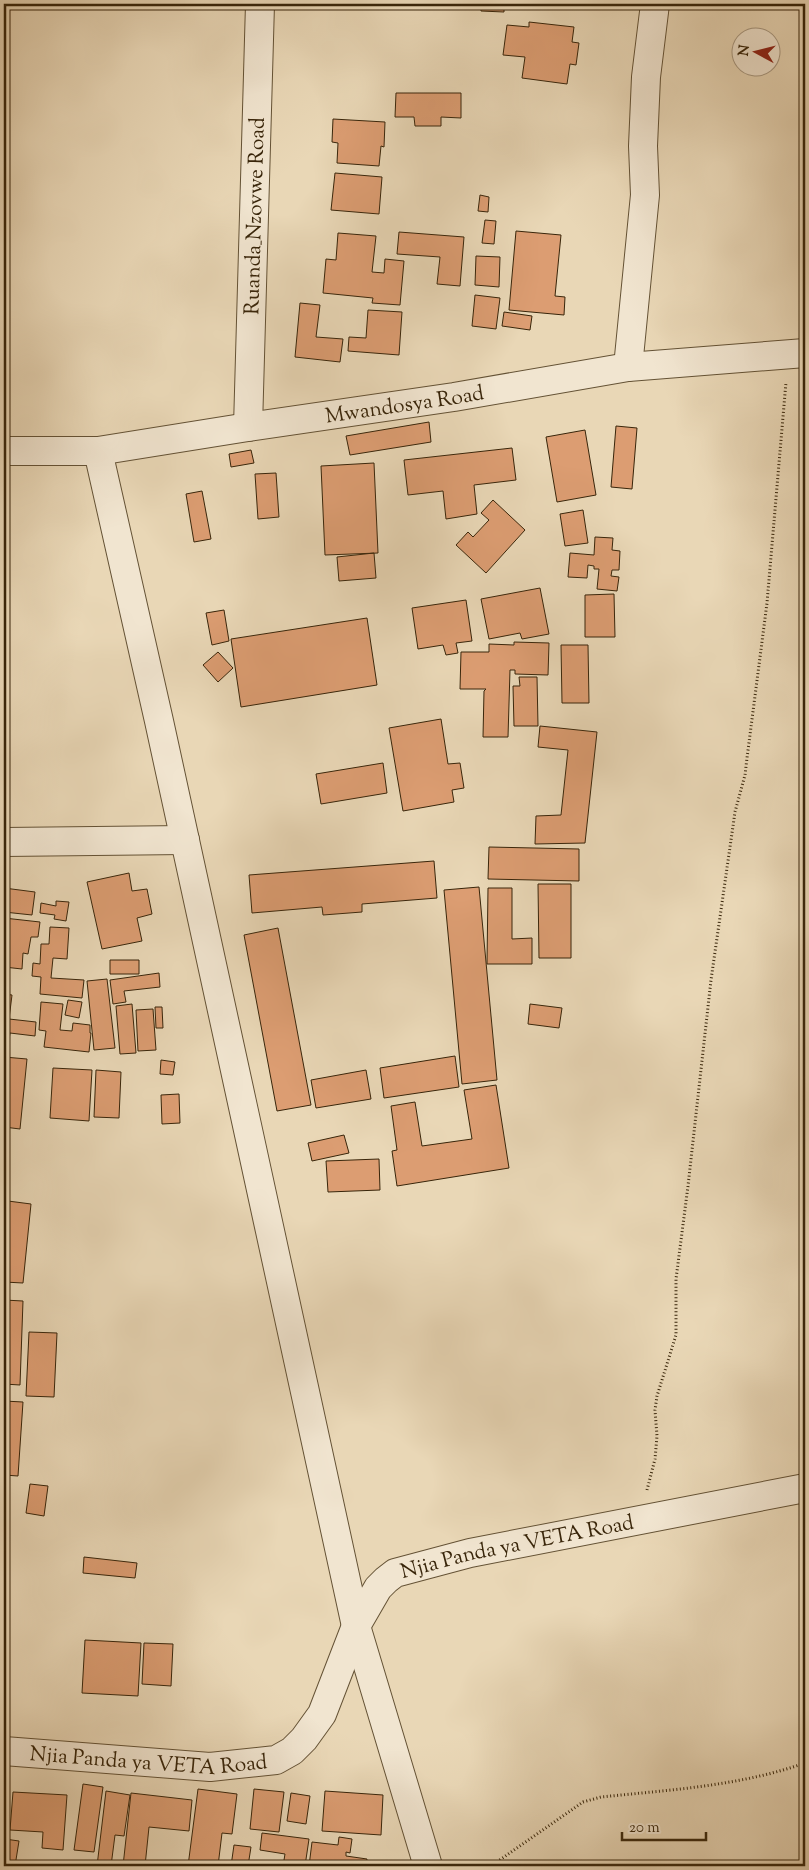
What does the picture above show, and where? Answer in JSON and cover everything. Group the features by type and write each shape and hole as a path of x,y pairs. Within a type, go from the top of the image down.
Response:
{"street":[{"name":"Ruanda_Nzovwe Road","path":"248,427 260,4"},
{"path":"628,367 645,196 643,146 646,77 655,4"},
{"name":"Mwandosya Road","path":"4,451 98,451 454,397 628,367 796,354"},
{"path":"98,451 185,840 356,1626 428,1866"},
{"path":"4,842 185,840"},
{"name":"Njia Panda ya VETA Road","path":"4,1751 210,1767 276,1760 292,1751 304,1739 322,1714 356,1626 378,1588 395,1573 470,1553 805,1488"}],"path":[{"path":"642,1520 655,1459 657,1436 655,1410 657,1396 676,1335 676,1279 711,980 735,812 748,758 763,626 768,603 796,354"},
{"path":"490,1866 583,1802 601,1797 713,1785 781,1772 805,1764"}],"building":[{"path":"481,4 504,4 504,12 481,11"},
{"path":"529,22 574,27 572,42 579,43 576,65 570,64 567,84 522,78 525,57 503,55 507,25 529,27"},
{"path":"396,93 461,93 461,118 441,117 441,126 415,126 414,117 395,117"},
{"path":"333,119 385,122 384,147 381,146 379,166 337,163 338,143 332,142"},
{"path":"335,173 382,177 379,214 331,210"},
{"path":"480,195 489,197 488,212 478,211"},
{"path":"485,220 496,221 494,244 482,243"},
{"path":"516,231 561,235 555,296 565,297 564,315 509,310"},
{"path":"399,232 464,237 460,286 437,284 440,257 397,254"},
{"path":"338,233 376,236 372,272 384,273 385,259 404,261 400,305 372,303 373,298 323,293 326,259 336,260"},
{"path":"476,256 500,257 499,287 475,285"},
{"path":"475,295 500,298 496,329 472,326"},
{"path":"300,303 320,305 316,337 343,339 340,362 295,357"},
{"path":"368,310 402,312 399,355 348,351 349,337 366,338"},
{"path":"504,312 532,316 530,330 502,326"},
{"path":"429,422 431,442 350,455 346,436"},
{"path":"616,426 637,428 632,489 611,487"},
{"path":"585,430 596,495 557,502 546,437"},
{"path":"512,448 516,480 474,485 477,514 446,519 443,491 408,495 404,460"},
{"path":"251,450 254,463 231,467 229,454"},
{"path":"374,463 378,553 325,555 321,466"},
{"path":"276,473 279,517 258,519 255,474"},
{"path":"202,491 211,539 194,542 186,494"},
{"path":"493,500 525,530 486,573 456,545 468,532 473,537 489,520 481,513"},
{"path":"583,510 588,543 565,546 560,514"},
{"path":"595,537 613,538 612,550 620,551 619,570 612,570 611,576 619,577 617,591 597,589 599,569 594,569 594,566 588,565 587,578 568,577 570,553 594,555"},
{"path":"374,553 376,578 339,581 337,557"},
{"path":"540,588 549,634 522,639 520,633 489,639 481,599"},
{"path":"614,594 615,637 585,637 585,595"},
{"path":"466,600 472,641 456,643 458,653 446,655 443,645 418,649 412,608"},
{"path":"224,610 229,641 212,645 206,613"},
{"path":"367,618 377,685 241,707 231,639"},
{"path":"514,642 549,643 548,675 515,674 515,670 510,670 508,737 483,737 484,691 486,689 460,689 461,652 489,652 489,644 514,645"},
{"path":"561,645 588,645 589,703 562,703"},
{"path":"218,652 233,668 218,682 203,665"},
{"path":"519,677 537,677 538,726 514,726 513,686 520,686"},
{"path":"441,719 448,764 460,763 464,788 452,790 454,802 403,811 389,728"},
{"path":"540,726 597,732 585,843 535,844 536,816 561,815 568,750 538,747"},
{"path":"383,763 387,793 321,804 316,774"},
{"path":"489,847 579,849 579,881 488,879"},
{"path":"434,861 437,898 362,904 362,912 323,915 322,907 252,913 249,875"},
{"path":"129,873 132,891 147,889 152,914 137,918 142,941 102,949 87,882"},
{"path":"538,884 571,884 571,958 539,958"},
{"path":"479,887 497,1080 462,1084 444,890"},
{"path":"4,888 35,892 32,915 4,912"},
{"path":"488,888 512,888 512,939 532,938 532,964 487,964"},
{"path":"56,901 69,902 66,921 54,919 55,915 40,913 41,903 56,906"},
{"path":"4,918 40,922 38,937 31,937 28,954 23,953 22,969 4,967"},
{"path":"50,927 69,928 67,959 53,958 51,978 84,980 82,998 40,994 41,977 32,976 33,963 40,964 41,944 49,944"},
{"path":"278,928 311,1105 277,1111 244,935"},
{"path":"110,960 139,960 139,974 110,974"},
{"path":"159,973 160,987 124,991 126,1002 113,1004 110,980"},
{"path":"107,979 115,1048 94,1050 87,981"},
{"path":"4,994 12,995 9,1019 36,1022 35,1036 10,1033 8,1046 4,1045"},
{"path":"68,1000 82,1002 79,1018 65,1015"},
{"path":"41,1002 63,1004 60,1030 72,1031 73,1023 90,1025 89,1052 44,1047 46,1031 39,1030"},
{"path":"132,1004 136,1053 120,1054 116,1006"},
{"path":"530,1004 562,1008 559,1028 528,1024"},
{"path":"155,1007 162,1007 163,1028 156,1028"},
{"path":"153,1009 156,1050 138,1051 136,1010"},
{"path":"455,1056 459,1087 384,1098 380,1068"},
{"path":"4,1057 27,1059 20,1129 4,1127"},
{"path":"161,1060 175,1062 173,1075 160,1074"},
{"path":"53,1068 92,1070 89,1121 50,1118"},
{"path":"96,1070 121,1072 119,1118 94,1117"},
{"path":"366,1070 371,1099 316,1108 311,1080"},
{"path":"496,1085 509,1168 397,1186 392,1151 397,1150 391,1106 415,1102 422,1146 472,1139 464,1090"},
{"path":"179,1094 180,1123 162,1124 161,1095"},
{"path":"344,1135 349,1153 312,1161 308,1143"},
{"path":"379,1159 380,1190 328,1192 326,1161"},
{"path":"8,1201 31,1204 23,1283 4,1282 4,1246"},
{"path":"4,1300 23,1301 20,1385 4,1384"},
{"path":"29,1332 57,1333 54,1397 26,1396"},
{"path":"4,1401 23,1402 18,1476 4,1475"},
{"path":"30,1484 48,1486 44,1516 26,1513"},
{"path":"84,1557 137,1563 135,1578 83,1573"},
{"path":"85,1640 141,1643 138,1696 82,1693"},
{"path":"144,1643 173,1644 171,1686 142,1684"},
{"path":"83,1784 103,1787 94,1852 74,1850"},
{"path":"198,1789 237,1794 232,1834 222,1833 218,1866 188,1866"},
{"path":"254,1789 284,1792 279,1832 250,1829"},
{"path":"106,1791 130,1795 124,1836 115,1835 111,1866 97,1866"},
{"path":"325,1791 383,1795 381,1835 322,1831"},
{"path":"13,1792 67,1795 63,1850 42,1848 43,1832 10,1830"},
{"path":"131,1793 192,1800 189,1831 149,1827 145,1866 123,1866"},
{"path":"291,1793 310,1796 306,1824 287,1821"},
{"path":"262,1833 309,1839 305,1866 283,1866 285,1854 260,1850"},
{"path":"339,1837 352,1839 350,1853 346,1852 346,1856 367,1859 366,1866 309,1866 312,1842 338,1845"},
{"path":"5,1839 19,1841 15,1866 4,1866"},
{"path":"234,1845 251,1847 248,1866 231,1866"},
{"path":"18,1863 43,1866 18,1866"}]}
